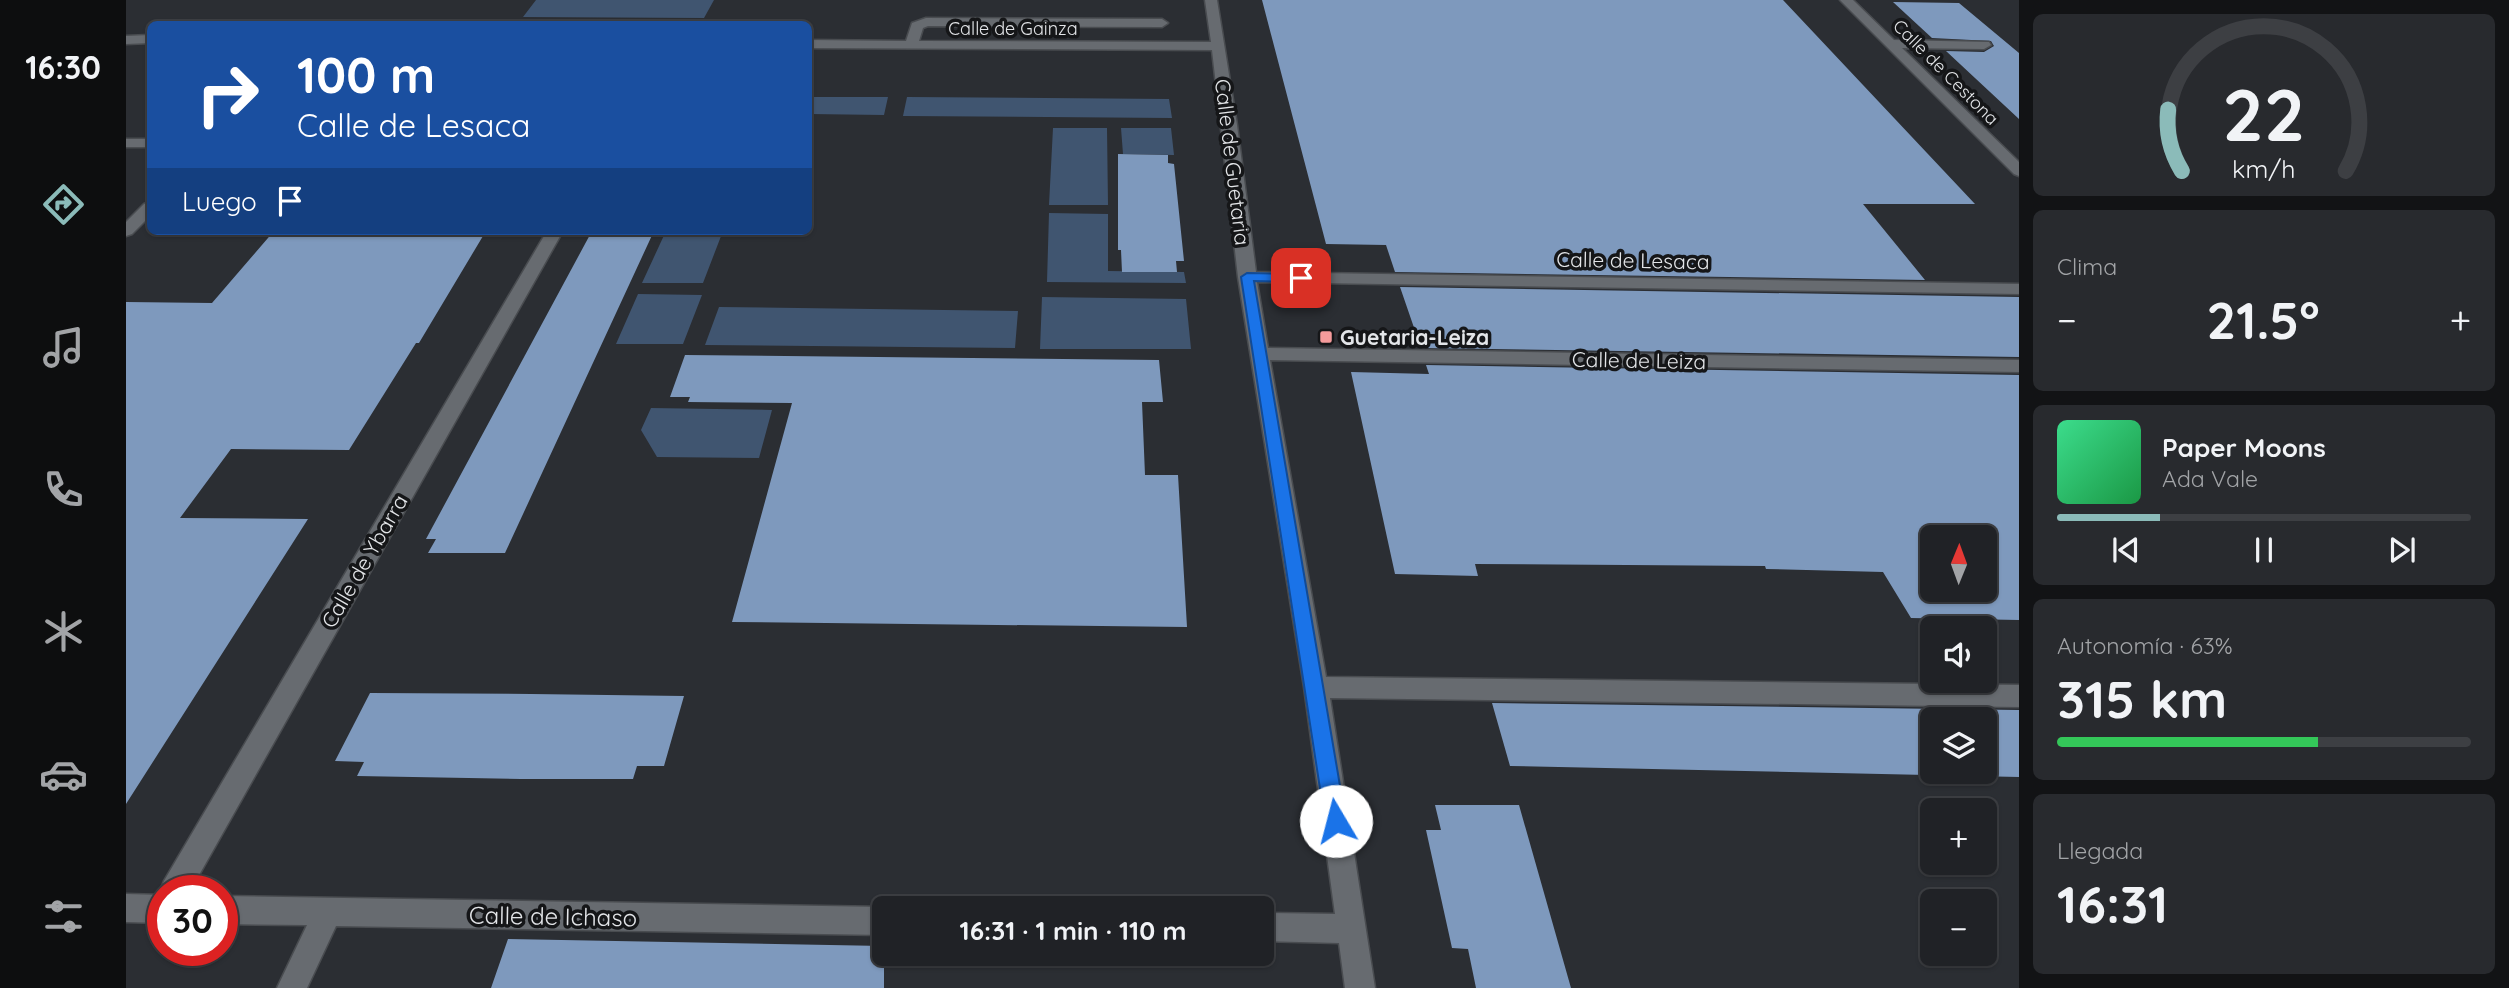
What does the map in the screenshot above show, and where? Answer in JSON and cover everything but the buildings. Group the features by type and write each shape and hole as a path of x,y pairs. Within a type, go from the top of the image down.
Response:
{"street":[{"name":"Calle de Guetaria","path":"1211,0 1230,125 1247,277 1316,687 1360,988"},
{"name":"Calle de Cestona","path":"1846,0 2019,171"},
{"path":"911,45 918,26 926,22 1162,23"},
{"path":"126,40 147,39"},
{"name":"Calle de Gainza","path":"812,44 1217,46"},
{"path":"1890,44 1984,45"},
{"path":"126,143 147,143"},
{"path":"126,231 147,210"},
{"name":"Calle de Ybarra","path":"183,875 553,235"},
{"name":"Calle de Lesaca","path":"1247,277 2019,289"},
{"name":"Calle de Leiza","path":"1259,354 2019,366"},
{"path":"1316,687 2019,696"},
{"path":"126,908 147,909"},
{"name":"Calle de Ichaso","path":"238,910 872,921"},
{"path":"292,988 328,912"},
{"path":"1274,927 1352,929"}],"shaded area":[{"path":"536,0 714,0 704,18 523,17"},
{"path":"812,97 888,97 884,115 812,114"},
{"path":"907,97 1169,99 1172,118 903,116"},
{"path":"1053,128 1107,128 1108,205 1049,205"},
{"path":"1121,128 1171,128 1174,155 1123,154"},
{"path":"1049,213 1108,214 1108,271 1184,272 1186,283 1047,282"},
{"path":"664,235 721,235 703,283 642,283"},
{"path":"638,294 702,295 683,344 616,344"},
{"path":"1042,297 1186,299 1191,349 1040,349"},
{"path":"719,307 1018,311 1015,348 705,345"},
{"path":"651,408 772,410 759,458 657,457 641,430"}],"place":[{"name":"Guetaria-Leiza","path":"1326,337"}],"route":[{"path":"1301,278 1247,277 1336,821"}]}
